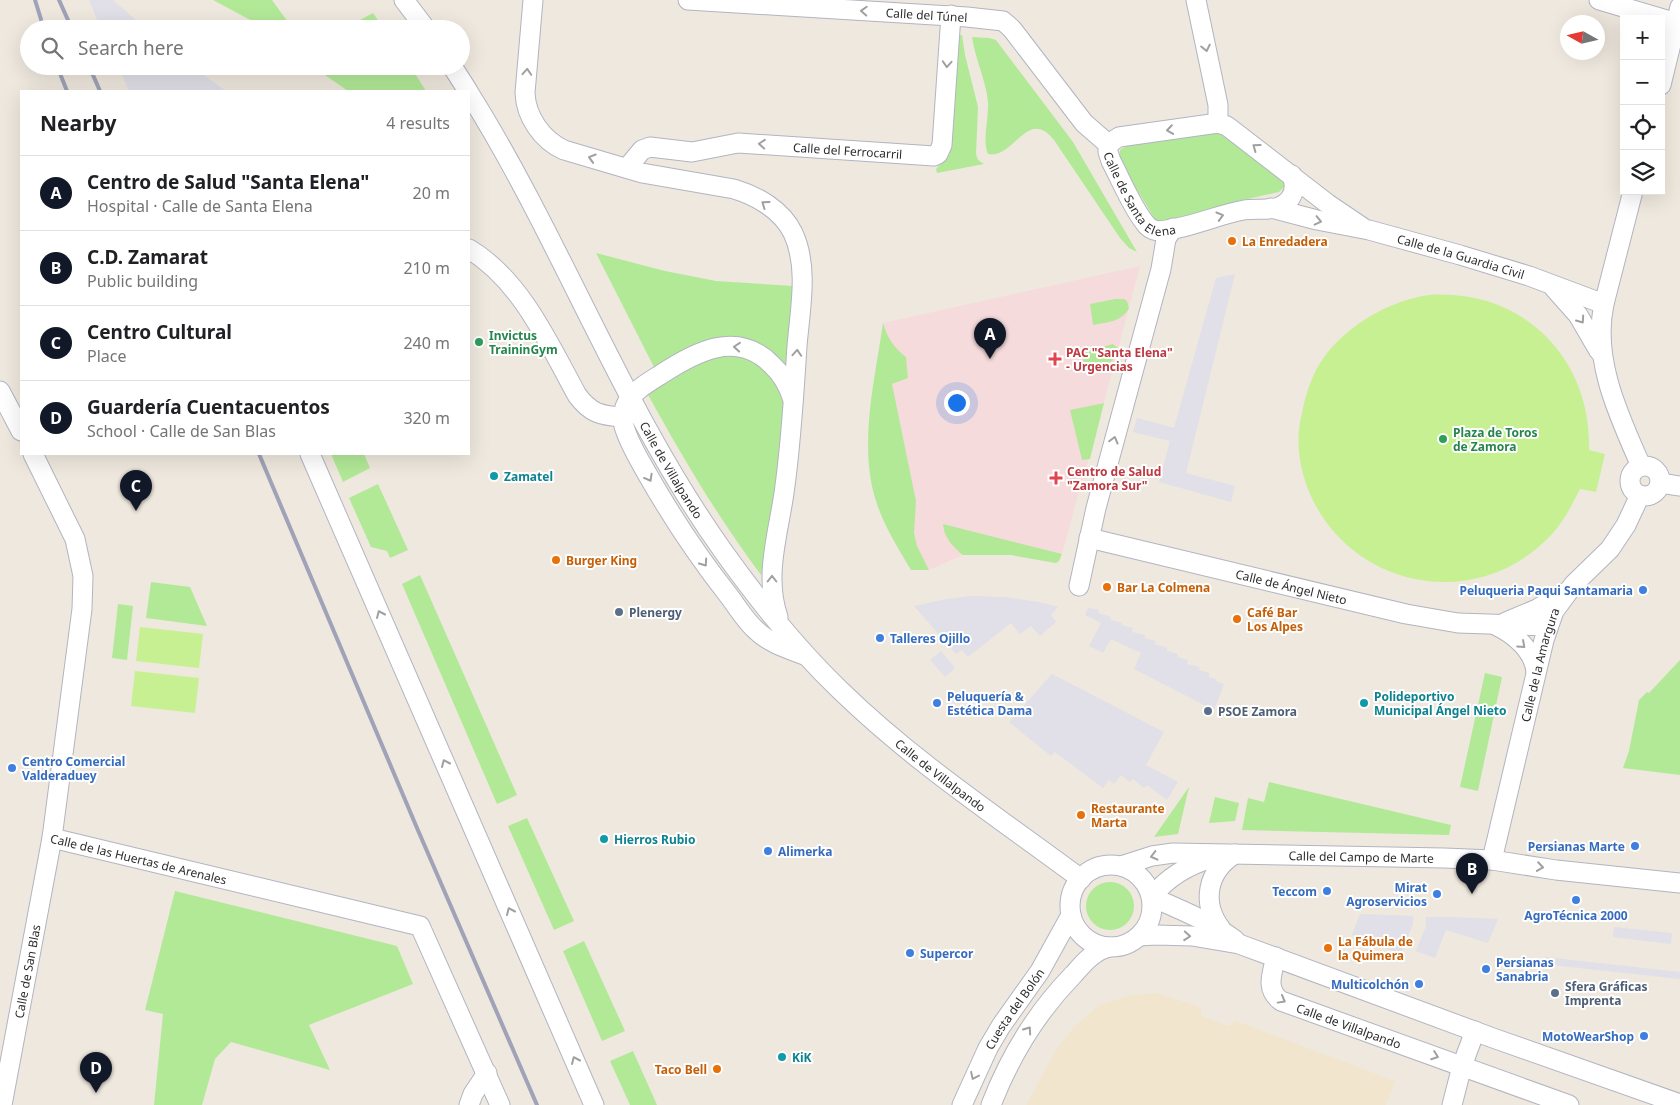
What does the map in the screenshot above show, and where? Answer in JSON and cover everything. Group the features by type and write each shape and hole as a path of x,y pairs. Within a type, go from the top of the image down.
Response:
{"street":[{"path":"404,0 419,20"},
{"path":"533,0 525,93 528,111 532,119 553,143 560,148 655,176 734,189 746,193 770,208 784,220 792,231 800,253 801,268 793,401 784,494 774,545 771,576 775,607 782,626"},
{"name":"Calle del Túnel","path":"688,0 913,7 951,15 1002,22 1012,29 1084,123 1108,144"},
{"path":"1196,0 1218,105 1218,123"},
{"path":"1599,0 1679,18 1665,71"},
{"name":"Calle del Ferrocarril","path":"627,168 642,150 650,147 692,152 738,143 934,156 938,154 942,145 951,15"},
{"path":"458,75 467,90"},
{"name":"Calle de Villalpando","path":"470,96 534,211 659,449 706,526 735,567 782,626 842,692 962,794 1081,879"},
{"name":"Calle de Santa Elena","path":"1173,228 1158,231 1146,224 1111,161 1108,144 1119,137 1218,123"},
{"name":"Calle de la Guardia Civil","path":"1218,123 1227,126 1328,204 1369,230"},
{"name":"Calle de la Guardia Civil","path":"1173,228 1244,210 1279,206 1295,190 1292,175"},
{"path":"1632,195 1601,316 1600,339 1603,359 1618,409 1641,466"},
{"name":"Calle de la Guardia Civil","path":"1271,208 1317,220 1369,230 1460,255 1604,304"},
{"name":"Calle de Santa Elena","path":"1079,586 1088,538 1161,269 1166,239 1173,228"},
{"name":"Calle de Villalpando","path":"470,250 492,267 526,306 541,328 577,395 584,404 600,414 623,417"},
{"path":"1552,285 1584,323 1603,359"},
{"path":"630,397 650,381 688,358 714,348 736,346 753,350 768,360 781,374 791,392 793,401"},
{"path":"0,391 20,429"},
{"name":"Calle de Villalpando","path":"630,397 624,408 624,426 633,448 676,523 722,588 758,632 810,658"},
{"name":"Calle de las Huertas de Arenales","path":"33,455 75,539 83,576 82,609 52,838 420,926 500,1105"},
{"path":"310,455 594,1105"},
{"path":"1646,465 1655,469 1660,483 1651,495 1640,496 1632,490 1629,480 1633,471 1646,465"},
{"path":"1660,483 1680,486"},
{"name":"Calle de la Amargura","path":"1492,860 1536,673 1548,626 1554,611 1574,584 1610,549 1626,524 1640,496"},
{"name":"Calle de Ángel Nieto","path":"1088,538 1406,614 1458,623 1548,626"},
{"name":"Calle de Ángel Nieto","path":"1495,625 1544,606 1574,584"},
{"path":"1495,625 1528,650 1535,664 1536,673"},
{"name":"Calle de San Blas","path":"2,1105 52,838"},
{"name":"Calle del Campo de Marte","path":"1121,866 1167,853 1188,852 1436,857 1492,860 1556,870 1680,883"},
{"path":"1229,854 1216,871 1211,883 1209,907 1213,919 1221,929 1239,944"},
{"name":"Calle del Campo de Marte","path":"1152,897 1161,887 1183,870 1204,860 1229,854"},
{"path":"1102,866 1121,866 1128,868 1142,878 1152,897 1152,911 1148,924 1139,936 1124,945 1108,947 1090,940 1082,934 1075,925 1071,915 1070,904 1073,893 1081,879 1089,872 1102,866"},
{"path":"1152,897 1221,929"},
{"name":"Cuesta del Bolón","path":"962,1105 988,1048 1044,965 1071,915"},
{"path":"1139,936 1156,934 1192,936 1239,944 1680,1104"},
{"name":"Cuesta del Bolón","path":"990,1105 1015,1052 1052,998 1090,958 1101,949 1108,947"},
{"name":"Calle de Villalpando","path":"1276,957 1271,985 1272,992 1281,1001 1569,1105"},
{"path":"1452,1105 1462,1066 1475,1031"},
{"path":"469,1105 486,1072"}],"shaded area":[{"path":"89,0 113,0 136,20 97,20"},
{"path":"122,75 204,75 225,90 129,90"},
{"path":"1140,266 1087,466 1089,474 1088,477 1082,480 1064,547 1058,562 1054,563 1011,555 963,555 929,570 911,570 891,536 881,513 874,491 870,466 869,435 871,405 883,323"},
{"path":"1235,274 1186,473 1235,486 1231,502 1159,482 1170,441 1133,432 1137,418 1174,428 1216,278"},
{"path":"972,596 1004,597 1058,607 1051,615 1056,622 1040,636 1031,626 1020,634 1011,623 968,657 962,650 956,654 914,606"},
{"path":"1088,608 1099,610 1098,613 1111,617 1110,620 1133,628 1132,632 1145,635 1144,638 1156,641 1155,644 1167,648 1167,651 1178,654 1177,657 1188,660 1187,664 1200,667 1199,670 1209,673 1209,677 1224,684 1214,710 1134,669 1141,653 1111,639 1103,653 1089,646 1101,623 1085,615"},
{"path":"941,651 955,668 945,677 930,660"},
{"path":"1052,674 1164,732 1146,765 1178,782 1167,800 1147,785 1144,788 1133,779 1130,782 1121,775 1114,784 1109,780 1103,788 1055,752 1051,756 1009,722"},
{"path":"1360,914 1413,916 1413,924 1401,954 1352,935"},
{"path":"1426,917 1498,919 1488,943 1446,930 1435,958 1416,951 1426,926"},
{"path":"1614,927 1672,933 1671,944 1613,937"},
{"path":"1545,957 1680,972 1680,979 1542,964"},
{"path":"1157,993 1200,1007 1202,1016 1228,1026 1236,1021 1395,1081 1386,1105 1026,1105 1057,1048 1075,1026 1099,1005 1131,995"}],"green space":[{"path":"213,0 272,0 286,20 250,20"},
{"path":"373,13 378,20 360,20"},
{"path":"958,35 962,35 978,107 976,154 978,160 984,164 937,173 936,169 950,154"},
{"path":"972,37 996,40 1073,142 1137,252 1129,248 1120,238 1054,140 1044,131 1036,129 1028,131 1005,150 997,154 988,154 986,136 988,102"},
{"path":"325,75 416,75 425,90 347,90"},
{"path":"1212,133 1224,134 1284,180 1286,185 1279,192 1238,201 1165,222 1156,221 1119,160 1120,150 1128,145"},
{"path":"596,253 665,271 716,281 793,286 787,369 753,342 655,369"},
{"name":"Plaza de Toros de Zamora","path":"1429,295 1463,296 1494,303 1521,317 1545,335 1564,359 1578,386 1587,417 1589,450 1605,454 1596,492 1580,489 1571,507 1552,534 1523,559 1490,575 1455,582 1420,580 1386,570 1356,552 1330,527 1310,494 1299,454 1300,423 1305,398 1313,377 1324,357 1345,334 1371,316 1399,303"},
{"path":"1115,299 1127,301 1129,308 1126,313 1114,321 1093,325 1090,304"},
{"path":"883,323 892,342 906,357 908,378 892,384 916,501 914,533 917,546 929,570 911,570 883,519 876,501 871,479 868,435"},
{"path":"1113,344 1118,348 1111,362 1088,369 1085,367 1082,356 1084,352"},
{"path":"719,355 741,355 758,363 775,382 784,404 775,489 761,575 701,486 647,393 694,364"},
{"path":"1104,403 1090,459 1082,460 1070,410"},
{"path":"331,455 364,455 370,468 343,482"},
{"path":"378,484 408,550 390,558 387,551 371,547 349,498"},
{"path":"943,524 1062,554 1056,563 1011,555 963,555 950,542 945,534"},
{"path":"420,575 517,795 497,804 402,584"},
{"path":"151,582 190,587 207,626 146,618"},
{"path":"118,604 133,606 127,660 112,658"},
{"path":"140,627 203,634 199,668 136,661"},
{"path":"1680,660 1680,775 1623,768 1629,751 1639,700 1647,692 1649,693"},
{"path":"135,671 199,678 195,713 131,706"},
{"path":"1485,673 1502,677 1478,791 1460,787"},
{"path":"1269,782 1451,825 1449,835 1242,830 1248,798 1264,802"},
{"path":"1189,787 1178,834 1154,837"},
{"path":"1215,797 1239,803 1235,821 1209,823"},
{"path":"527,818 574,921 554,930 508,826"},
{"path":"1105,882 1115,882 1127,889 1134,901 1134,911 1127,923 1115,930 1105,930 1097,926 1090,919 1086,911 1086,901 1090,893 1097,886"},
{"path":"175,891 397,946 413,984 309,1025 330,1070 231,1042 215,1059 202,1105 154,1105 163,1014 145,1010"},
{"path":"584,941 625,1031 602,1041 563,951"},
{"path":"633,1051 657,1105 630,1105 610,1061"}],"railway":[{"path":"35,0 41,20"},
{"path":"59,0 68,20"},
{"path":"61,75 67,90"},
{"path":"93,75 100,90"},
{"path":"259,455 417,828 537,1105"}],"place":[{"name":"La Enredadera","path":"1232,241"},
{"name":"Invictus TraininGym","path":"479,342"},
{"name":"Centro de Salud \"Santa Elena\"","path":"990,359"},
{"name":"PAC \"Santa Elena\" - Urgencias","path":"1055,359"},
{"name":"Plaza de Toros de Zamora","path":"1443,439"},
{"name":"Zamatel","path":"494,476"},
{"name":"Centro de Salud \"Zamora Sur\"","path":"1056,478"},
{"name":"Centro Cultural","path":"136,511"},
{"name":"Burger King","path":"556,560"},
{"name":"Bar La Colmena","path":"1107,587"},
{"name":"Peluqueria Paqui Santamaria","path":"1643,590"},
{"name":"Plenergy","path":"619,612"},
{"name":"Café Bar Los Alpes","path":"1237,619"},
{"name":"Talleres Ojillo","path":"880,638"},
{"name":"Peluquería & Estética Dama","path":"937,703"},
{"name":"Polideportivo Municipal Ángel Nieto","path":"1364,703"},
{"name":"PSOE Zamora","path":"1208,711"},
{"name":"Centro Comercial Valderaduey","path":"12,768"},
{"name":"Restaurante Marta","path":"1081,815"},
{"name":"Hierros Rubio","path":"604,839"},
{"name":"Persianas Marte","path":"1635,846"},
{"name":"Alimerka","path":"768,851"},
{"name":"Teccom","path":"1327,891"},
{"name":"Mirat Agroservicios","path":"1437,894"},
{"name":"C.D. Zamarat","path":"1472,894"},
{"name":"AgroTécnica 2000","path":"1576,900"},
{"name":"La Fábula de la Quimera","path":"1328,948"},
{"name":"Supercor","path":"910,953"},
{"name":"Persianas Sanabria","path":"1486,969"},
{"name":"Multicolchón","path":"1419,984"},
{"name":"Sfera Gráficas Imprenta","path":"1555,993"},
{"name":"MotoWearShop","path":"1644,1036"},
{"name":"KiK","path":"782,1057"},
{"name":"Taco Bell","path":"717,1069"},
{"name":"Guardería Cuentacuentos","path":"96,1093"}]}
